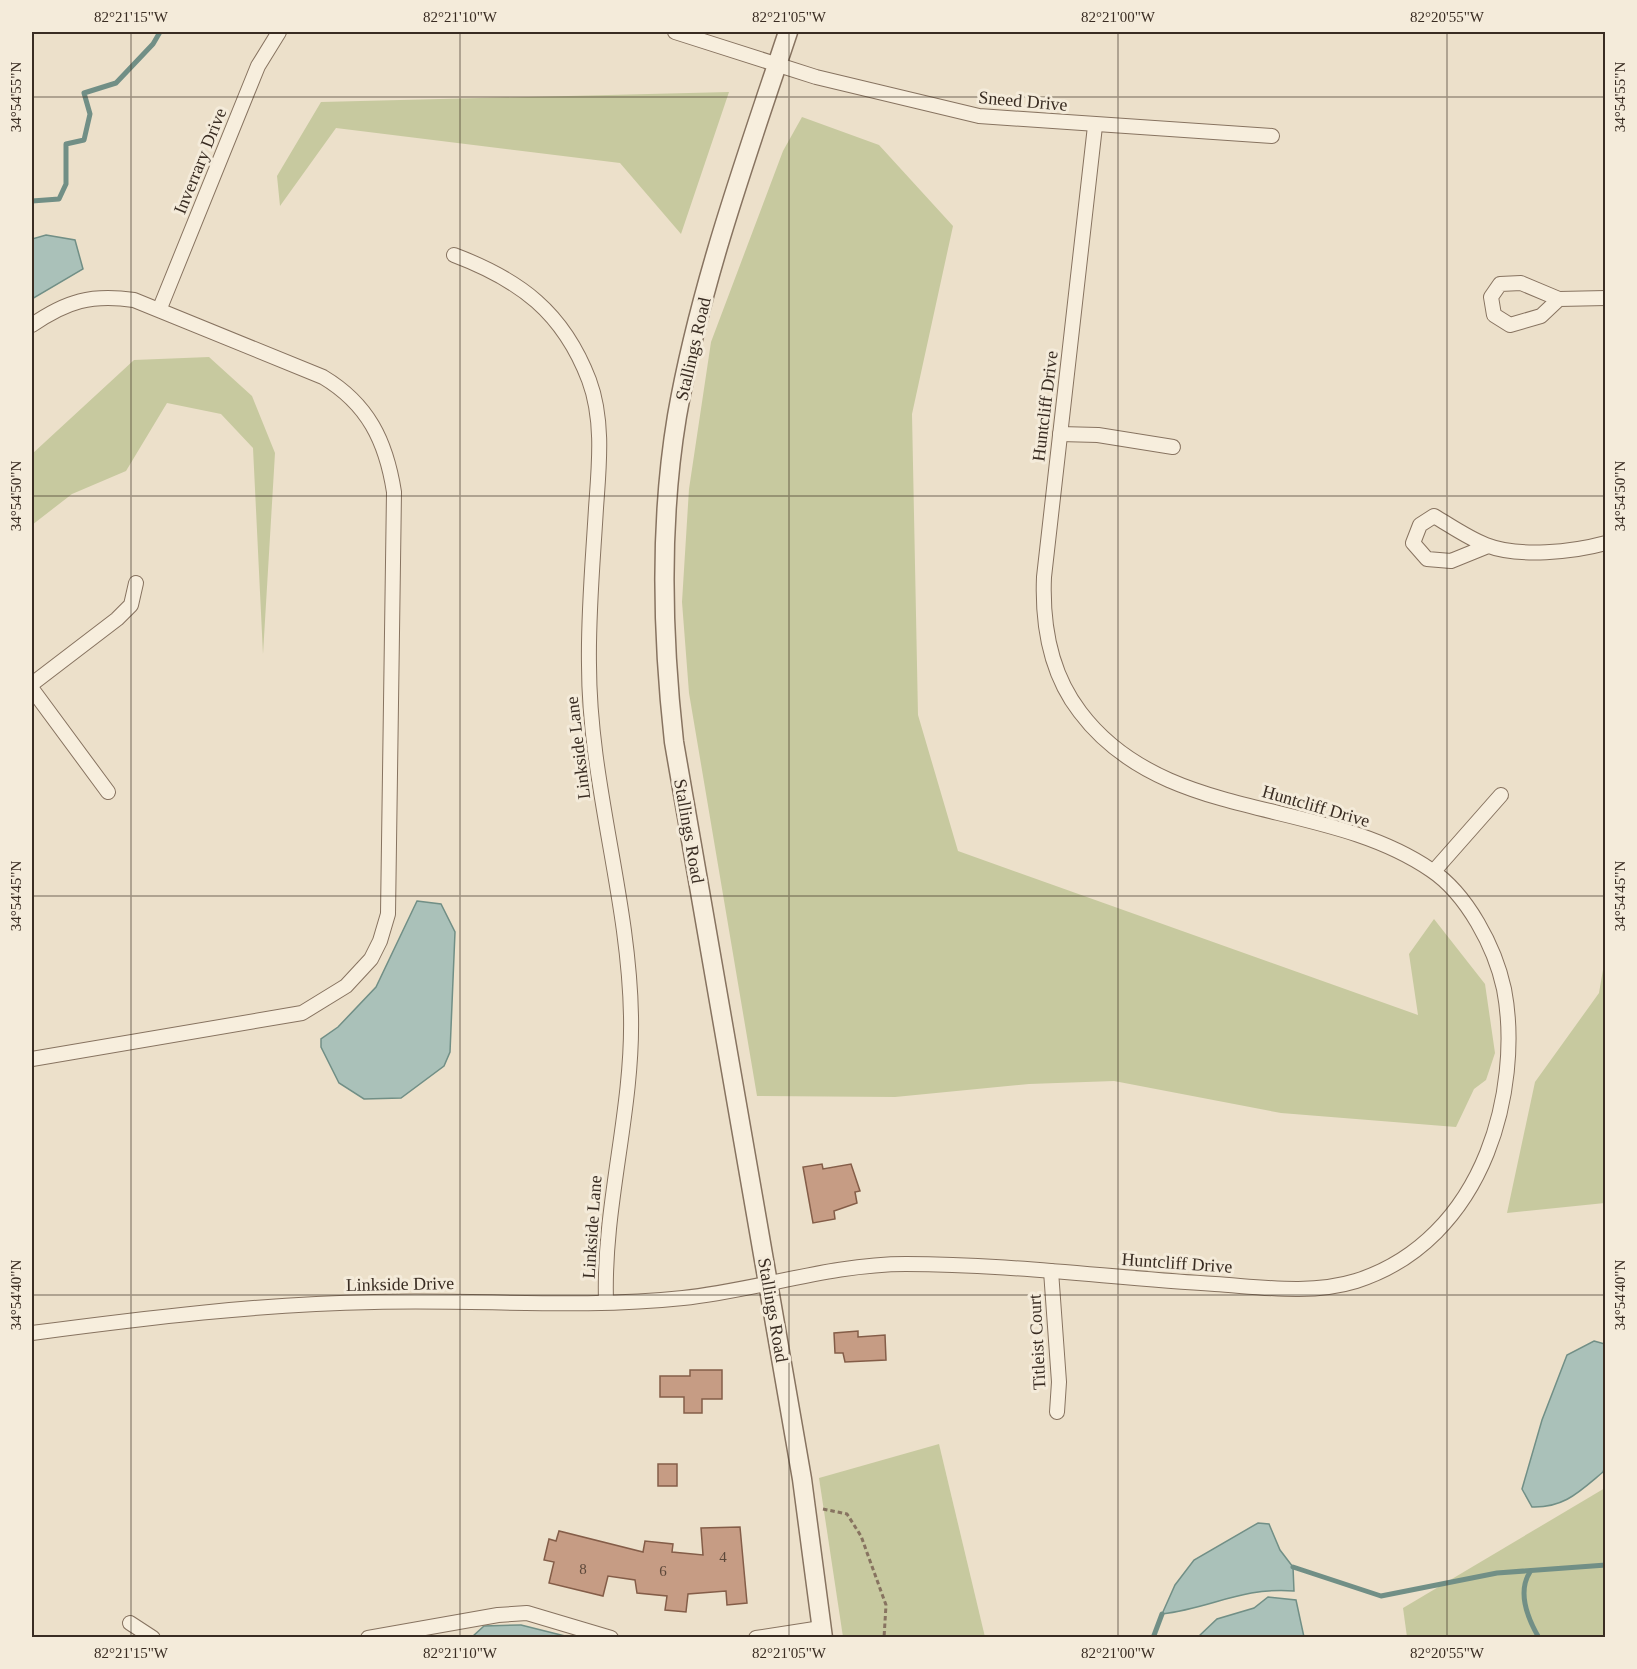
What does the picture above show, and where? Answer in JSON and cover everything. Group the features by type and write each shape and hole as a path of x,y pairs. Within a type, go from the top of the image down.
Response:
{"street":[{"name":"Inverrary Drive","path":"160,308 258,66 279,32"},
{"path":"675,32 777,64"},
{"name":"Stallings Road","path":"788,32 713,265 687,366 670,470 664,584 666,666 674,742 769,1284 806,1510 822,1633"},
{"name":"Sneed Drive","path":"777,64 816,77 979,116 1095,126 1272,136"},
{"name":"Huntcliff Drive","path":"769,1284 860,1267 895,1264 1051,1271 1294,1288 1325,1287 1359,1280 1388,1269 1417,1250 1440,1230 1471,1188 1492,1141 1504,1091 1508,1022 1501,977 1487,939 1466,906 1434,871 1351,832 1265,811 1162,779 1125,758 1091,727 1072,702 1059,678 1044,620 1044,577 1095,126"},
{"name":"Linkside Lane","path":"454,255 509,279 550,315 579,357 597,408 599,455 588,643 589,696 626,954 631,1015 628,1083 606,1237 606,1301"},
{"path":"1559,299 1541,316 1510,326 1494,315 1491,297 1500,284 1521,284 1559,299 1605,297"},
{"path":"32,325 49,314 89,298 106,296 134,300 160,308 323,377 346,391 381,438 390,465 393,492 388,914 380,941 371,959 346,986 324,1002 302,1013 32,1059"},
{"path":"1060,434 1098,435 1173,447"},
{"path":"1488,546 1451,561 1427,559 1413,543 1420,525 1434,516 1488,546 1515,550 1573,551 1605,543"},
{"path":"108,792 32,686 117,619 130,605 136,583"},
{"path":"1434,871 1501,795"},
{"name":"Titleist Court","path":"1051,1271 1059,1382 1057,1412"},
{"name":"Linkside Drive","path":"32,1333 162,1315 265,1306 375,1302 606,1301 683,1298 769,1284"},
{"path":"368,1638 498,1615 527,1613 611,1638"},
{"path":"130,1623 153,1638"},
{"path":"756,1638 822,1633"}],"path":[{"path":"806,1510 821,1509 847,1514 861,1536 886,1605 884,1638"}],"green space":[{"path":"729,92 681,234 620,163 336,128 280,206 277,176 321,102"},
{"path":"802,117 879,145 953,226 912,414 918,715 958,851 1418,1015 1409,954 1434,919 1485,984 1495,1053 1486,1080 1474,1089 1456,1127 1281,1113 1114,1081 1029,1084 895,1097 757,1096 689,693 682,602 689,489 711,342 783,151"},
{"path":"209,357 252,396 275,453 263,654 253,448 221,414 167,403 126,471 72,494 32,525 32,454 134,360"},
{"path":"1605,958 1605,1203 1507,1213 1535,1082 1599,993"},
{"path":"939,1444 985,1637 843,1637 819,1478"},
{"path":"1605,1488 1606,1627 1602,1637 1407,1637 1403,1608"}],"water":[{"path":"46,235 75,240 83,269 32,299 32,239"},
{"path":"417,901 441,904 455,932 450,1052 444,1066 401,1098 364,1099 339,1083 321,1047 321,1039 338,1027 376,987"},
{"path":"1594,1341 1605,1344 1605,1466 1603,1472 1562,1502 1543,1507 1532,1507 1522,1489 1542,1420 1567,1355"},
{"path":"1258,1523 1269,1524 1280,1550 1293,1567 1294,1591 1258,1592 1162,1614 1175,1585 1194,1560"},
{"path":"1268,1597 1296,1600 1304,1637 1198,1637 1217,1619 1254,1608"},
{"path":"520,1625 569,1637 472,1637 484,1626"}],"building":[{"path":"822,1164 823,1169 851,1164 860,1191 855,1192 857,1203 834,1211 835,1219 813,1223 803,1167"},
{"path":"858,1331 858,1337 885,1335 886,1360 845,1362 843,1353 835,1353 834,1333"},
{"path":"690,1370 722,1370 722,1399 702,1399 702,1413 684,1413 684,1397 660,1397 660,1376 690,1376"},
{"path":"658,1464 677,1464 677,1486 658,1486"},
{"path":"740,1527 747,1603 727,1605 726,1591 688,1594 686,1612 665,1610 667,1596 637,1593 635,1580 608,1576 603,1596 549,1583 554,1562 544,1560 549,1539 556,1541 559,1531 643,1552 645,1541 673,1544 672,1552 703,1555 701,1528"}],"waterway":[{"path":"32,201 59,199 66,184 66,144 84,140 90,114 84,93 116,83 153,44 160,32"},
{"path":"1293,1567 1381,1596 1497,1573 1606,1565"},
{"path":"1530,1572 1524,1588 1524,1597 1528,1614 1539,1638"},
{"path":"1153,1638 1162,1614"}]}
